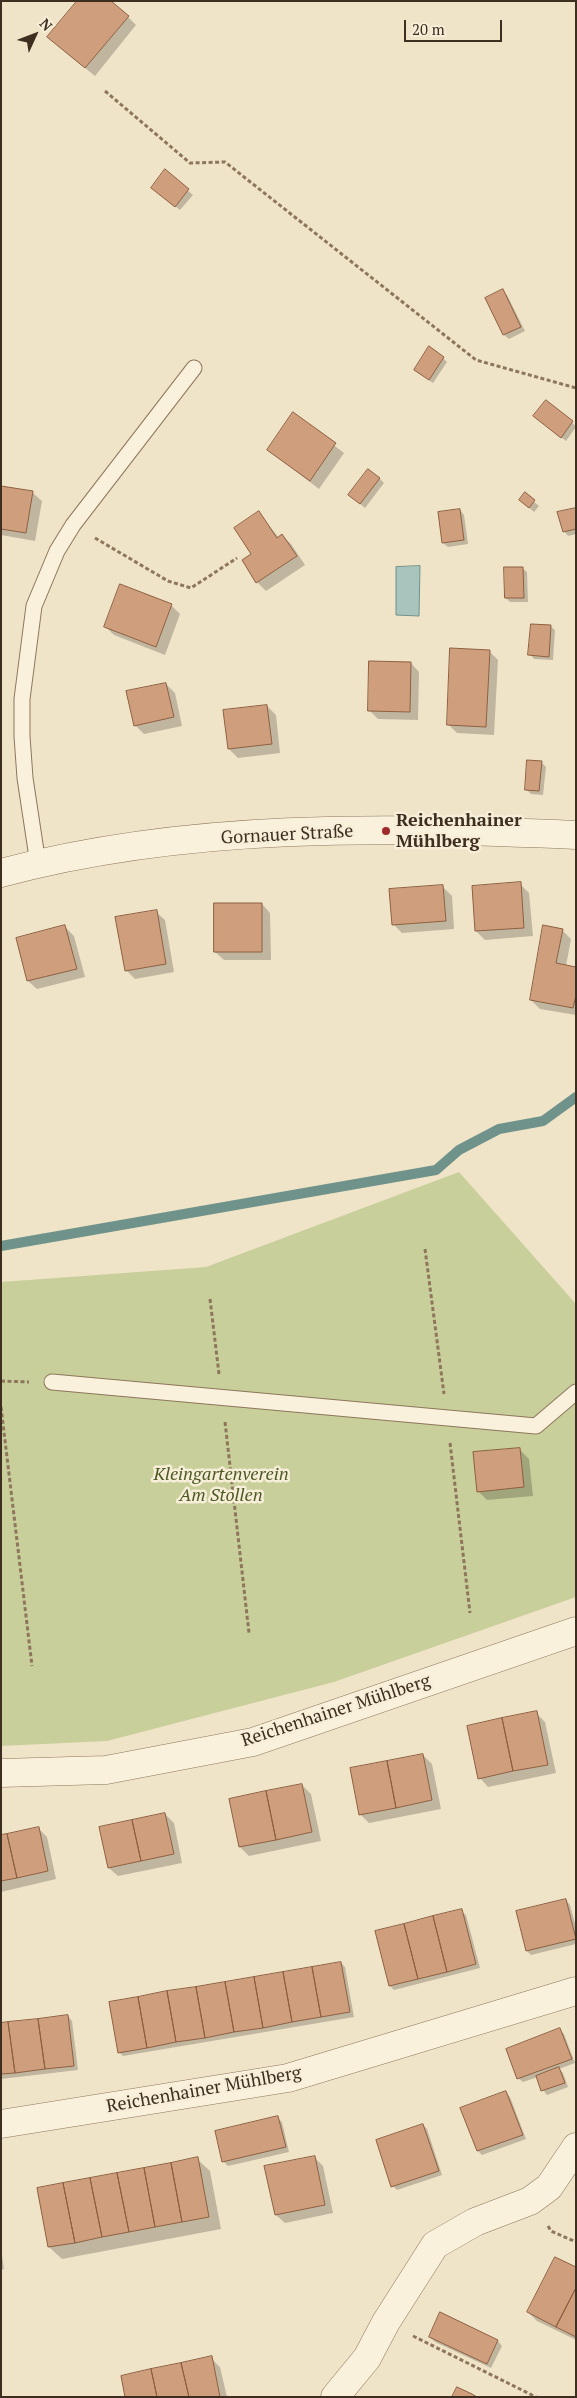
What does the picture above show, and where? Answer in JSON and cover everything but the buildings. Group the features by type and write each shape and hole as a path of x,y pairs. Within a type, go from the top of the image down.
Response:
{"street":[{"name":"Gornauer Straße","path":"1,873 104,850 275,834 442,830 576,835"},
{"name":"Reichenhainer Mühlberg","path":"1,1773 106,1770 253,1742 576,1631"},
{"name":"Reichenhainer Mühlberg","path":"1,2124 288,2078 576,1991"},
{"path":"335,2397 368,2358 386,2322 435,2245 476,2222 530,2201 549,2187 576,2147"}],"lane":[{"path":"38,864 25,778 22,736 22,699 34,606 57,551 73,525 194,368"},
{"path":"52,1382 536,1426 576,1392"}],"path":[{"path":"105,91 190,163 225,162 476,360 576,388"},
{"path":"73,525 168,581 192,588 237,558"},
{"path":"425,1249 470,1614"},
{"path":"210,1299 249,1633"},
{"path":"1,1407 32,1666"},
{"path":"386,2322 536,2397"}],"green space":[{"name":"Kleingartenverein Am Stollen","path":"459,1172 576,1304 576,1597 334,1682 107,1741 1,1746 1,1282 206,1267"}],"water":[{"path":"420,566 419,616 396,615 396,567"}],"waterway":[{"path":"1,1246 436,1170 459,1150 499,1129 543,1121 576,1097"}],"place":[{"name":"Reichenhainer Mühlberg","path":"386,831"}]}
